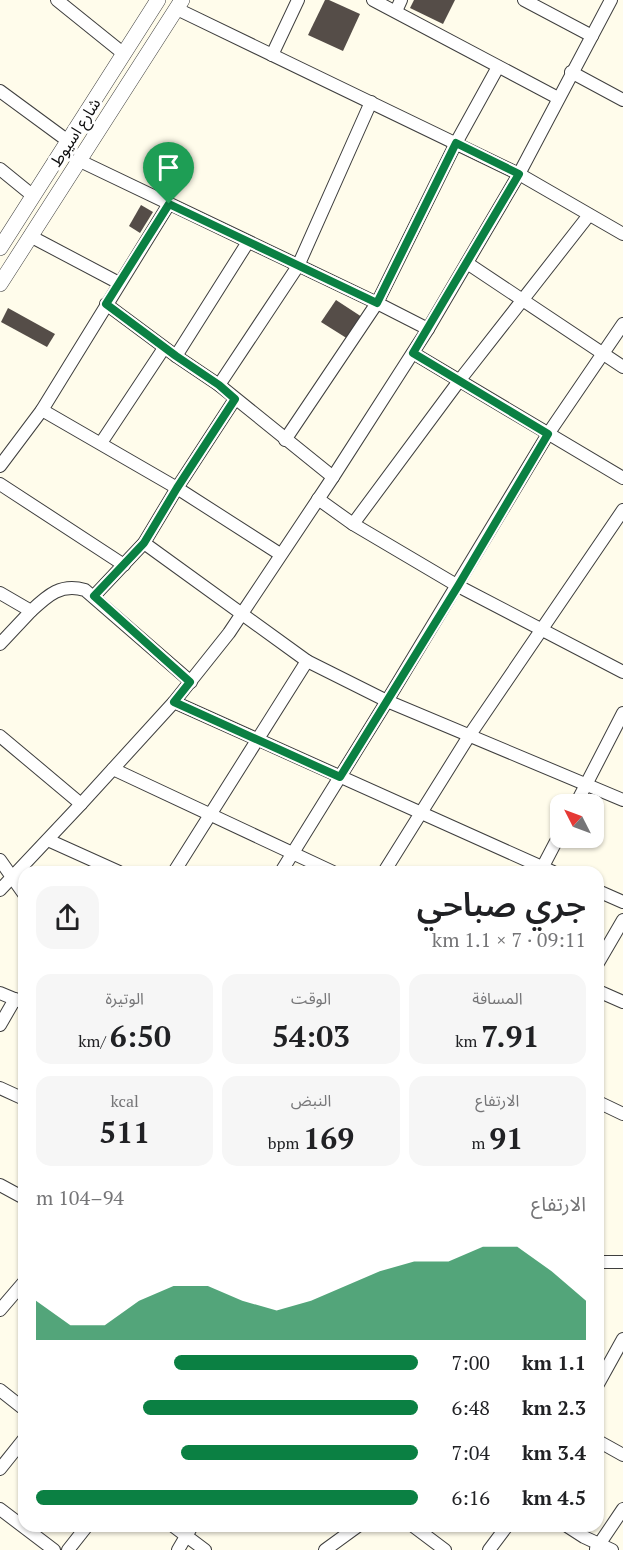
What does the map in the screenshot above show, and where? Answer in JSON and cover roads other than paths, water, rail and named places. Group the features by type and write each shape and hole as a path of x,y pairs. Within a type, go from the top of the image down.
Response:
{"street":[{"path":"57,0 124,54"},
{"name":"شارع اسيوط","path":"0,248 158,0"},
{"path":"272,54 298,0"},
{"path":"373,0 398,6 498,67 558,98"},
{"path":"524,0 592,36"},
{"path":"23,866 174,702 222,641 333,477 428,329 519,174 611,0"},
{"path":"179,4 272,54 519,174 623,234"},
{"name":"شارع اسيوط","path":"0,284 179,4"},
{"path":"285,440 377,303 456,143 498,67"},
{"path":"571,72 623,100"},
{"path":"0,91 68,141"},
{"path":"219,385 298,266 371,102"},
{"path":"78,160 428,329"},
{"path":"0,169 32,195"},
{"path":"0,466 42,410 169,204"},
{"path":"353,524 459,381 589,216"},
{"path":"30,236 119,283"},
{"path":"176,356 249,242"},
{"path":"467,263 623,367"},
{"path":"106,304 164,348 219,385 333,477"},
{"path":"285,866 458,586 548,434 623,324"},
{"path":"100,443 164,348"},
{"path":"413,353 623,478"},
{"path":"94,596 144,543 235,399"},
{"path":"42,410 177,488 280,554"},
{"path":"0,484 124,565"},
{"path":"318,499 353,524 458,586 623,672"},
{"path":"388,866 469,736 623,510"},
{"path":"144,543 307,661 387,701 623,800"},
{"path":"0,644 47,596 74,587 94,596 190,682"},
{"path":"0,593 31,611"},
{"path":"178,866 307,661"},
{"path":"174,702 536,866"},
{"path":"582,794 623,713"},
{"path":"0,736 81,804"},
{"path":"113,769 320,866"},
{"path":"48,840 106,866"},
{"path":"547,866 554,848"},
{"path":"0,860 18,887"},
{"path":"0,890 18,871"},
{"path":"604,894 623,902"},
{"path":"604,953 623,920"},
{"path":"0,993 18,1000"},
{"path":"604,994 623,1002"},
{"path":"0,1025 18,1003"},
{"path":"0,1088 18,1096"},
{"path":"604,1104 621,1108"},
{"path":"0,1185 18,1195"},
{"path":"604,1262 623,1262"},
{"path":"0,1310 18,1289"},
{"path":"604,1376 620,1353 623,1339"},
{"path":"0,1390 18,1403"},
{"path":"604,1444 623,1455"},
{"path":"0,1469 18,1446"},
{"path":"0,1509 18,1523"},
{"path":"597,1547 623,1509"},
{"path":"30,1532 54,1550"},
{"path":"68,1550 82,1532"},
{"path":"178,1550 188,1532"},
{"path":"190,1532 205,1550"},
{"path":"325,1550 350,1532"},
{"path":"421,1532 445,1550"},
{"path":"489,1550 502,1532"},
{"path":"576,1532 597,1547 612,1550"}]}
